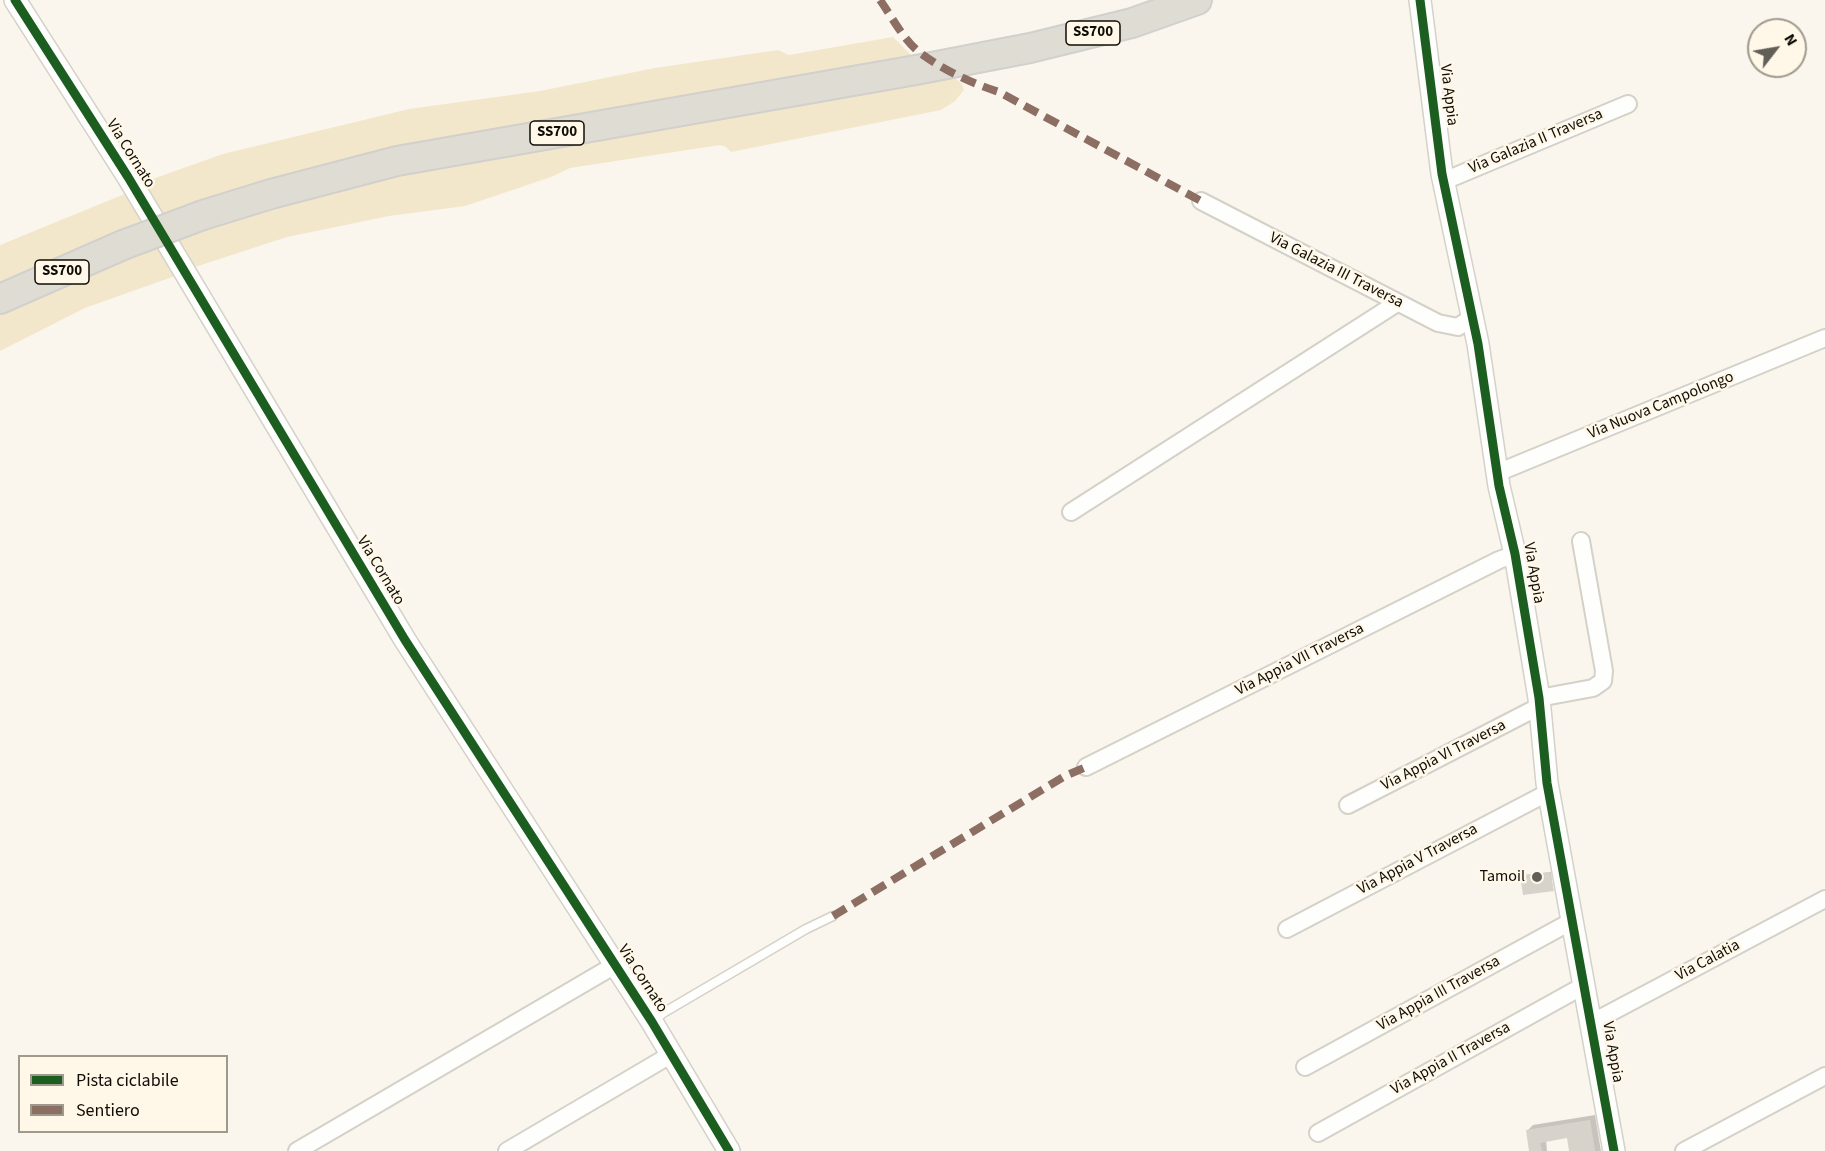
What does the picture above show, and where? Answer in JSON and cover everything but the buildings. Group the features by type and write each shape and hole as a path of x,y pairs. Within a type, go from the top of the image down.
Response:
{"highway":[{"name":"SS700","path":"0,299 123,245 203,215 271,194 397,161 1030,48 1132,23 1197,0"}],"street":[{"name":"Via Cornato","path":"15,0 128,177 405,640 652,1022 729,1151"},
{"name":"Via Appia","path":"1420,0 1444,181 1472,317 1497,473 1515,554 1540,702 1549,792 1614,1151"},
{"name":"Via Galazia II Traversa","path":"1444,181 1628,104"},
{"name":"Via Galazia III Traversa","path":"1201,201 1438,323 1458,327 1472,317"},
{"path":"1071,512 1397,303"},
{"name":"Via Nuova Campolongo","path":"1497,473 1825,338"},
{"name":"Via Appia VI Traversa","path":"1348,806 1540,702 1593,688 1603,681 1604,671 1581,541"},
{"name":"Via Appia VII Traversa","path":"1086,767 1488,565 1515,554"},
{"name":"Via Appia V Traversa","path":"1287,929 1549,792"},
{"name":"Via Calatia","path":"1592,1023 1825,899"},
{"name":"Via Appia III Traversa","path":"1305,1067 1572,921"},
{"name":"Via Cornato","path":"297,1151 615,965"},
{"name":"Via Appia II Traversa","path":"1318,1133 1583,986"},
{"path":"507,1151 672,1054"},
{"path":"1684,1151 1825,1076"}],"lane":[{"path":"652,1022 663,1013 832,916"}],"shaded area":[{"path":"893,37 913,57 164,217 144,182 223,154 409,109 540,91 655,68 778,50 789,55"},
{"path":"948,76 959,81 964,90 955,101 941,110 731,152 720,145 570,168 551,177 465,206 389,216 287,237 192,268 176,239 258,211 395,177 587,140"},
{"path":"127,193 143,220 0,285 0,245"},
{"path":"159,246 175,276 85,308 0,351 0,315 91,271"}],"marked path":[{"path":"880,0 908,41 938,65 999,92 1201,201"},
{"path":"833,916 1065,776 1086,767"}],"cycle path":[{"path":"15,0 128,177 405,640 652,1022 729,1151"},
{"path":"1420,0 1442,174 1478,344 1499,486 1515,554 1539,698 1547,783 1614,1151"}],"place":[{"name":"Tamoil","path":"1537,877"}]}
